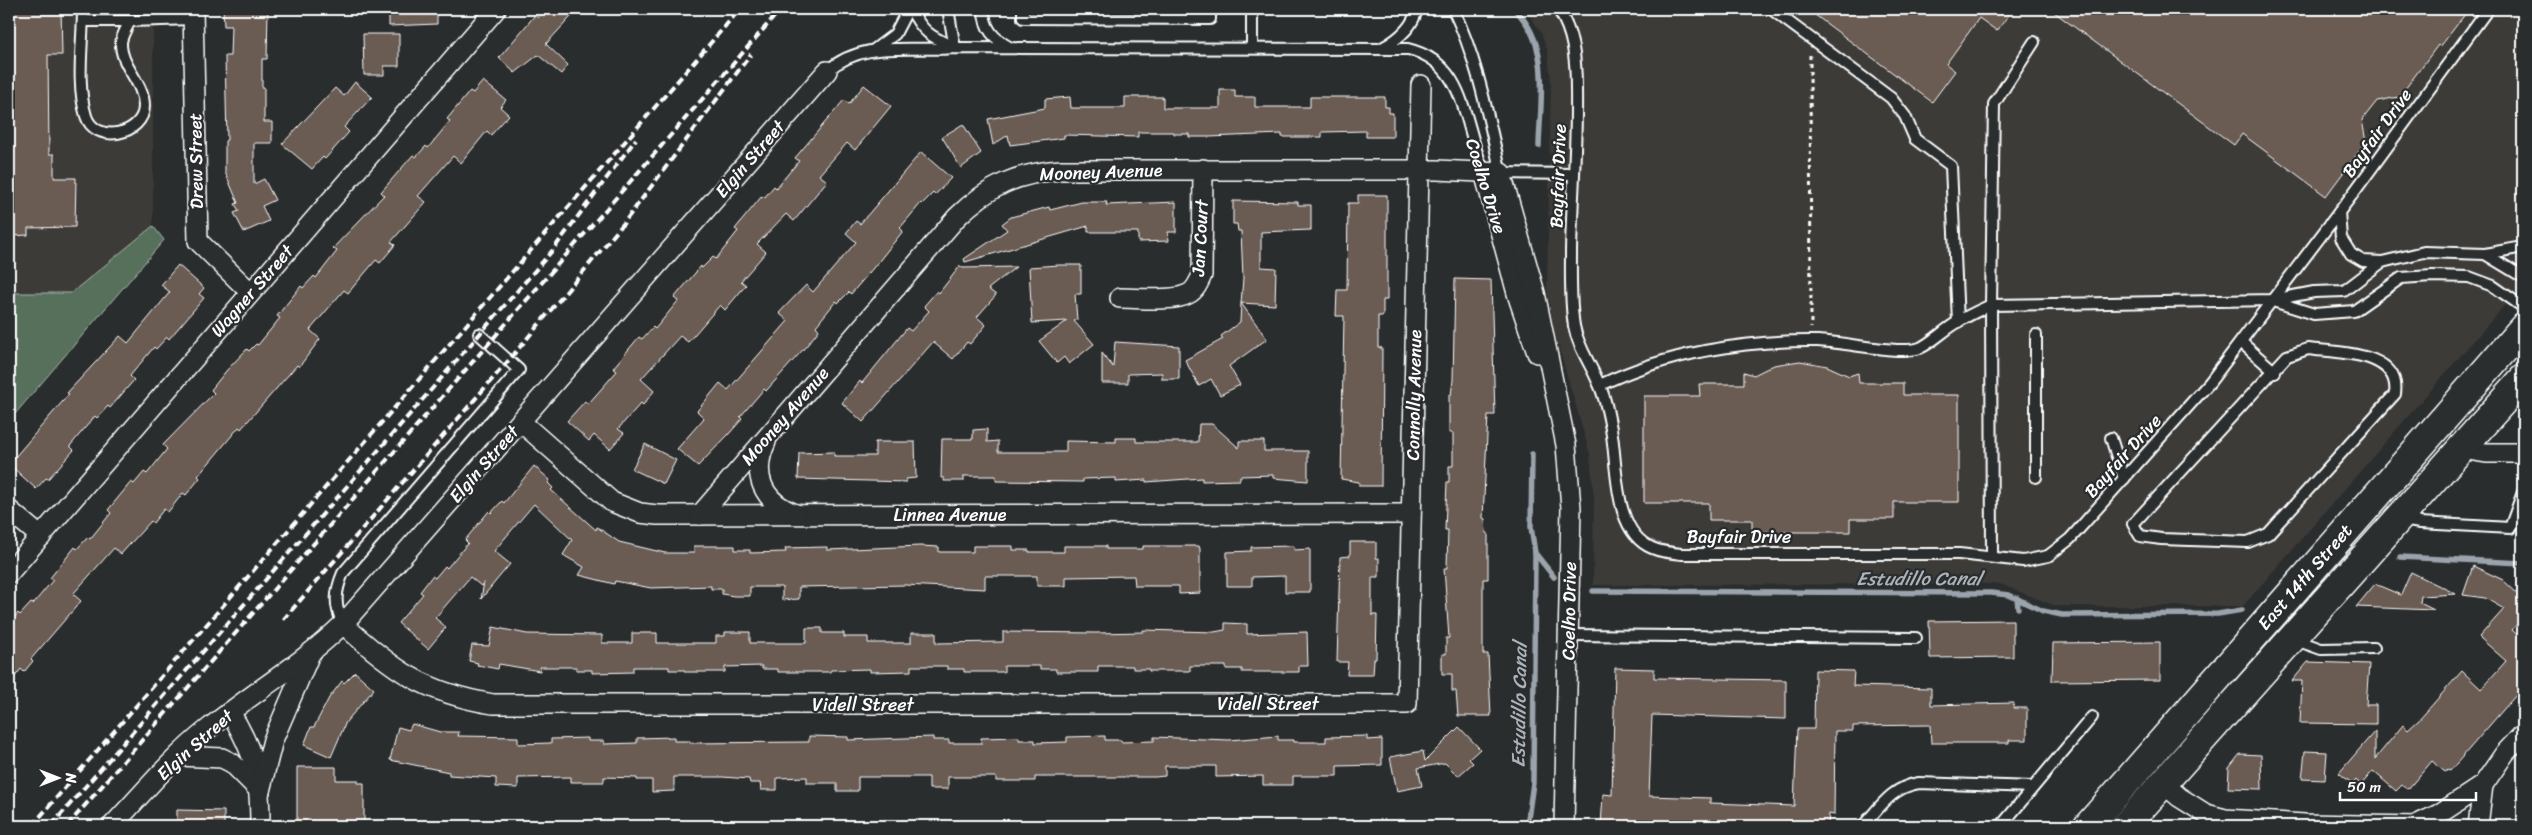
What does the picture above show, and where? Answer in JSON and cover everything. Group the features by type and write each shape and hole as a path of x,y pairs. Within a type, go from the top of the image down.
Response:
{"main road":[{"name":"East 14th Street","path":"2088,826 2523,328"},
{"name":"East 14th Street","path":"2125,826 2523,379"}],"street":[{"name":"Wagner Street","path":"9,573 496,9"},
{"name":"Drew Street","path":"193,14 198,241 250,292"},
{"name":"Elgin Street","path":"112,826 178,756 230,712 310,653 343,624 827,71"},
{"name":"Connolly Avenue","path":"1407,704 1421,86"},
{"name":"Mooney Avenue","path":"700,515 957,217 986,192 1020,176 1040,172 1203,170 1492,172"},
{"name":"Jan Court","path":"1120,298 1178,297 1190,294 1197,285 1202,268 1203,170"},
{"name":"Coelho Drive","path":"1492,172 1518,297 1561,424 1572,487 1564,826"},
{"name":"Linnea Avenue","path":"521,422 612,502 640,513 700,515 1411,514"},
{"path":"769,435 759,462 758,474 762,486 778,504 799,515"},
{"path":"2462,449 2486,453 2523,453"},
{"path":"9,510 41,537"},
{"name":"Videll Street","path":"343,624 379,656 421,683 466,700 493,704 1407,704"},
{"path":"260,791 273,740 310,653"},
{"path":"230,712 252,752 260,791 260,826"},
{"path":"2163,783 2179,797 2206,814 2225,819 2305,825 2417,826 2483,785 2505,753 2523,734"},
{"path":"178,756 222,758 232,763 260,791"},
{"path":"2478,826 2483,785"},
{"name":"Coelho Drive","path":"1559,826 1564,799"}],"lane":[{"path":"83,9 82,102 88,121 97,131 108,134 123,131 138,122 144,108 141,90 124,59 121,41 130,21"},
{"path":"827,71 849,56 875,48 895,34 909,9 925,32 955,48"},
{"path":"948,9 955,48"},
{"path":"984,9 984,18 992,35 1012,49"},
{"path":"1252,9 1252,48"},
{"path":"1381,48 1401,35 1415,15 1416,9"},
{"name":"Coelho Drive","path":"1453,9 1472,53 1479,77 1492,172"},
{"name":"Bayfair Drive","path":"1558,9 1568,29 1576,68 1576,118 1572,174 1572,312 1579,343 1600,385 1614,446 1622,511 1628,526 1639,539 1652,548 1682,554 1958,554 1992,556 2022,561 2036,560 2058,550 2210,382 2339,212 2488,9"},
{"path":"1771,9 1891,98 1905,116 1915,140 1951,166 1958,322"},
{"path":"1023,13 1210,14"},
{"path":"83,21 130,21 193,14"},
{"path":"1992,556 1994,104 2034,42"},
{"name":"Coelho Drive","path":"875,48 929,50 955,48 1408,49 1422,52 1444,67 1458,91 1474,148 1492,172"},
{"path":"1492,172 1572,174"},
{"path":"2339,212 2340,238 2351,254 2363,261 2382,262 2424,252 2485,254 2523,247"},
{"path":"2485,254 2523,277"},
{"path":"1600,385 1655,364 1697,352 1760,343 1855,344 1896,350 1920,348 1958,322 1992,305 2272,300 2314,292 2344,291 2382,262"},
{"path":"2272,300 2314,314 2354,311 2401,278 2432,276 2468,277 2493,286 2523,307"},
{"path":"343,624 336,604 336,590 343,573 519,370 479,334"},
{"path":"2036,335 2036,477"},
{"path":"2241,342 2275,372"},
{"path":"2308,349 2375,358 2392,373 2397,383 2395,394 2268,534 2248,542 2161,539 2140,536 2133,524 2275,372 2287,356 2308,349"},
{"path":"2111,438 2124,479"},
{"path":"2399,519 2420,523 2510,528 2523,492"},
{"path":"1568,635 1916,638"},
{"path":"2292,638 2321,649 2374,648"},
{"path":"2001,826 2092,717"},
{"path":"1863,826 1894,791 1905,785 1919,783 2033,787"}],"path":[{"path":"1806,342 1811,330 1809,55 1819,44"}],"shaded area":[{"path":"9,9 153,9 153,226 71,293 9,293"},
{"path":"1525,9 2523,9 2523,284 2243,606 2056,606 2000,584 1593,585 1594,498 1590,454 1553,327 1547,289 1551,82 1548,53 1541,32"}],"green space":[{"path":"153,226 164,240 9,421 9,293 71,293"}],"building":[{"path":"9,9 61,9 62,55 48,55 49,154 54,154 54,178 76,178 75,227 28,228 28,235 9,236"},
{"path":"223,9 268,9 267,59 262,59 262,87 264,87 264,122 272,122 272,143 254,143 254,184 264,179 275,200 262,206 269,221 244,232 234,213 239,211 235,204 238,203 225,172 225,141 227,140 225,56 230,56 231,26 224,26"},
{"path":"389,9 437,9 437,24 389,26"},
{"path":"545,9 578,9 546,44 568,65 561,74 538,55 515,73 499,58 535,15 538,18"},
{"path":"1807,9 2013,9 1997,31 1979,18 1946,64 1955,71 1932,102"},
{"path":"2050,9 2469,9 2440,47 2438,45 2399,97 2377,101 2362,120 2366,142 2326,196 2242,134 2234,145"},
{"path":"363,34 399,34 399,66 384,66 384,75 364,75"},
{"path":"483,81 506,100 500,107 509,115 491,135 487,131 461,163 453,156 418,196 426,202 391,242 395,245 380,263 376,260 348,293 344,290 310,330 320,339 299,367 297,365 241,429 239,427 198,476 200,478 186,495 183,493 168,512 164,509 153,523 151,521 121,554 114,548 73,594 81,601 31,659 33,661 24,672 21,669 9,684 9,624 18,613 20,615 31,603 33,604 53,580 50,578 75,547 77,549 88,537 90,539 111,513 108,510 131,482 134,484 144,472 147,474 167,449 163,445 214,393 211,390 226,371 247,349 249,351 256,344 258,345 280,318 277,316 301,286 303,288 314,276 316,278 337,251 333,248 384,195 381,192 413,155 416,157 426,146 428,148 450,121 447,119 470,91 473,93"},
{"path":"355,82 372,97 344,127 349,132 325,159 323,157 312,169 282,144 335,88 344,96"},
{"path":"864,85 891,106 855,150 847,143 819,175 827,181 794,221 786,214 757,244 766,252 741,281 746,285 725,310 720,305 688,342 680,336 641,379 654,391 643,405 641,403 618,429 624,433 610,449 594,435 589,441 567,421 585,401 588,404 617,371 613,368 639,337 642,339 653,327 655,329 678,301 674,298 701,266 702,268 713,257 716,259 738,231 735,229 762,196 764,198 774,186 776,188 799,161 795,158 844,100 849,104"},
{"path":"1220,90 1235,90 1235,97 1255,97 1255,107 1310,107 1310,97 1385,97 1385,107 1389,107 1389,113 1393,113 1393,137 1366,137 1366,131 1322,132 1322,137 1282,137 1282,134 1189,137 1189,134 1174,134 1174,132 1138,132 1138,137 1064,135 1064,138 1010,145 1008,135 993,145 988,119 1045,108 1045,99 1070,97 1071,108 1125,108 1125,97 1163,97 1163,108 1220,108"},
{"path":"963,124 981,153 961,168 942,137"},
{"path":"921,152 951,178 935,195 933,193 921,203 900,228 903,231 879,261 851,294 849,292 838,303 836,301 816,326 819,330 808,344 766,391 764,389 740,417 742,419 698,466 677,449 704,418 697,411 720,383 728,390 788,321 779,313 806,285 813,292 856,242 846,233 856,221 860,224"},
{"path":"1358,195 1387,195 1387,300 1383,300 1383,316 1378,316 1378,347 1382,348 1381,486 1359,486 1359,482 1341,479 1344,316 1336,316 1337,290 1347,290 1348,203 1358,203"},
{"path":"1233,201 1298,202 1298,205 1311,205 1311,230 1261,232 1261,267 1276,268 1275,305 1241,303 1243,278 1241,231 1238,231 1237,224 1233,224"},
{"path":"1082,202 1107,202 1106,205 1176,202 1176,232 1168,232 1169,241 1138,242 1138,232 1088,232 1088,226 965,262 964,259 1007,230 1002,224 1011,217 1049,207 1050,210"},
{"path":"178,265 204,288 199,294 204,298 169,339 167,337 156,349 154,347 130,376 134,380 110,408 108,406 97,418 95,416 70,446 74,450 48,479 46,478 36,489 9,464 69,394 67,393 120,336 128,343 170,292 161,285"},
{"path":"1081,265 1081,294 1075,294 1077,320 1074,321 1094,344 1069,364 1064,357 1057,363 1039,341 1067,321 1032,323 1029,267"},
{"path":"960,266 963,268 1016,267 988,289 996,295 977,317 986,325 970,344 967,342 953,359 933,342 863,422 842,403 860,381 862,383 907,328 911,331 929,311 924,306 937,291 939,293"},
{"path":"1455,279 1491,280 1495,415 1488,415 1483,518 1485,519 1486,533 1488,533 1488,579 1483,579 1483,654 1488,654 1491,716 1458,716 1456,691 1452,691 1452,674 1442,674 1442,654 1446,654 1446,638 1449,638 1444,568 1447,568 1448,530 1445,530 1447,482 1449,482 1449,466 1453,466 1453,433 1449,433 1449,395 1451,395 1453,380"},
{"path":"1241,303 1267,339 1229,366 1240,385 1220,395 1211,379 1199,386 1185,360 1223,339 1221,336 1240,322"},
{"path":"1115,342 1179,346 1179,379 1162,379 1162,373 1128,374 1128,383 1102,383 1102,353 1113,367"},
{"path":"1800,361 1827,366 1849,376 1858,373 1859,383 1903,383 1903,395 1959,395 1959,502 1894,502 1894,519 1850,519 1850,532 1752,532 1752,520 1709,520 1709,503 1644,503 1644,396 1700,396 1699,384 1744,384 1744,372 1754,375 1774,365"},
{"path":"1199,424 1212,424 1239,448 1239,441 1264,441 1264,451 1308,451 1308,481 1273,478 1273,475 1240,476 1240,480 1202,481 1202,478 1146,482 1146,480 1116,482 1116,478 1083,479 1083,482 996,481 996,476 964,476 964,481 944,481 944,478 941,478 942,439 973,439 973,430 987,429 987,442 998,441 998,452 1066,452 1066,441 1116,442 1116,438 1136,438 1136,442 1198,442"},
{"path":"875,442 915,442 916,478 906,479 906,482 798,479 799,453 834,452 834,456 875,456"},
{"path":"645,444 676,460 664,484 632,469"},
{"path":"534,466 550,480 548,483 553,488 551,490 596,530 597,527 619,542 665,553 694,553 694,546 735,546 735,550 750,550 750,553 786,552 785,548 827,547 827,550 920,546 939,547 939,552 973,552 973,546 1013,546 1013,550 1029,550 1029,552 1064,552 1064,546 1106,546 1106,549 1143,549 1143,546 1199,546 1200,593 1179,594 1179,586 1135,586 1134,576 1066,577 1066,586 1037,586 1037,576 985,576 985,589 905,585 799,587 799,599 782,600 782,587 750,587 750,596 734,596 722,594 722,589 711,589 711,586 651,588 615,581 614,584 579,575 584,567 563,555 572,540 534,504 494,551 510,564 481,599 484,582 481,586 470,577 435,618 446,627 428,649 398,623 423,594 420,592 432,576 435,578 445,566 447,568 468,543 465,540 489,511 491,513 502,501 504,503"},
{"path":"1350,542 1376,542 1376,558 1379,558 1379,577 1372,577 1372,615 1377,615 1376,659 1374,659 1373,675 1347,675 1348,662 1337,662 1340,557 1350,556"},
{"path":"1294,546 1294,550 1310,549 1310,592 1285,592 1285,576 1252,577 1252,586 1227,586 1227,552 1251,551 1251,547"},
{"path":"2473,566 2503,580 2519,595 2517,597 2523,603 2523,617 2512,630 2523,640 2523,687 2450,771 2445,772 2432,761 2408,789 2402,785 2396,791 2373,771 2361,785 2356,780 2353,784 2339,773 2375,731 2375,759 2403,725 2408,730 2419,720 2462,671 2481,689 2506,661 2479,637 2504,609 2485,598 2463,595"},
{"path":"2411,572 2456,594 2421,596 2420,603 2434,610 2356,607 2375,584 2401,595"},
{"path":"2013,620 2013,657 1930,658 1929,621"},
{"path":"1225,623 1247,624 1247,634 1307,632 1308,666 1299,666 1299,672 1242,672 1242,669 1226,669 1226,666 1190,666 1190,671 1149,671 1149,669 1133,669 1133,666 1098,666 1098,672 1056,672 1056,669 1040,669 1040,666 1004,666 1004,672 964,672 964,669 947,669 947,666 911,666 911,671 870,672 870,669 831,670 830,672 778,672 778,669 762,669 762,666 725,667 725,672 685,672 685,670 669,670 669,667 633,667 633,672 592,673 592,670 576,670 576,667 540,667 540,671 499,664 498,669 477,665 478,663 469,661 472,645 489,646 493,627 527,634 602,635 602,643 632,643 632,633 657,633 657,643 716,643 716,636 725,636 725,632 750,632 750,643 806,643 806,628 822,628 822,633 844,633 844,637 868,637 868,643 911,643 911,633 936,633 936,643 1003,642 1003,632 1096,633 1143,632 1143,630 1214,632 1225,630"},
{"path":"2160,642 2160,680 2052,681 2053,643"},
{"path":"2308,662 2369,664 2366,705 2376,705 2376,724 2300,723 2302,681 2292,681"},
{"path":"1615,668 1654,669 1654,678 1786,680 1786,719 1652,715 1649,796 1710,798 1710,803 1794,806 1797,729 1814,729 1815,670 1854,671 1853,686 1931,688 1931,705 2014,703 2013,708 2027,708 2027,740 2009,740 2009,743 1931,743 1930,725 1853,726 1853,731 1835,731 1834,815 1829,814 1828,824 1601,826 1603,794 1612,795"},
{"path":"355,672 374,689 346,722 331,757 304,745 311,727 314,727 329,698 342,681 344,683"},
{"path":"412,724 440,732 459,732 458,736 518,737 518,744 551,743 551,739 588,738 588,741 604,741 604,744 637,743 637,738 674,737 674,741 690,741 690,743 809,742 809,736 848,737 848,740 933,737 933,740 949,740 949,743 982,743 981,738 1019,737 1019,740 1035,740 1035,743 1067,742 1067,737 1105,736 1105,740 1121,740 1121,742 1154,741 1154,737 1229,740 1278,736 1278,740 1294,740 1294,742 1326,742 1326,737 1367,736 1367,740 1382,739 1382,765 1337,766 1337,776 1293,776 1293,785 1263,785 1263,776 1216,777 1216,766 1165,766 1165,776 1155,777 1035,777 1035,781 996,781 996,777 948,777 948,789 929,789 929,777 858,777 858,791 837,791 837,783 807,783 807,777 777,778 777,790 761,790 760,783 750,783 749,779 723,777 674,777 674,791 652,792 652,780 604,777 604,782 571,782 571,777 518,778 518,788 496,787 496,778 449,775 449,772 390,760 398,727 409,730"},
{"path":"1459,727 1480,749 1469,759 1473,763 1458,776 1445,763 1418,768 1422,786 1397,791 1390,757 1423,751 1425,761"},
{"path":"2305,751 2327,752 2325,780 2302,779"},
{"path":"2240,754 2261,755 2262,789 2228,788 2229,768"},
{"path":"297,767 336,767 336,780 358,780 358,783 364,783 364,826 297,826"},
{"path":"177,810 224,811 224,825 177,826"}],"waterway":[{"name":"Estudillo Canal","path":"1514,9 1526,23 1534,38 1539,55 1542,92 1539,146"},
{"name":"Estudillo Canal","path":"1527,826 1533,783 1535,553 1531,527 1532,454"},
{"name":"Estudillo Canal","path":"1535,553 1554,577"},
{"name":"Estudillo Canal","path":"2400,557 2523,563"},
{"name":"Estudillo Canal","path":"1593,591 1991,593 2009,595 2043,611 2062,615 2218,614 2242,610"},
{"name":"Estudillo Canal","path":"2017,598 2018,608"}],"railway":[{"path":"32,826 740,9"},
{"path":"67,826 781,9"},
{"path":"283,620 509,360 623,224 751,54"},
{"path":"51,826 552,251 636,139"}]}
